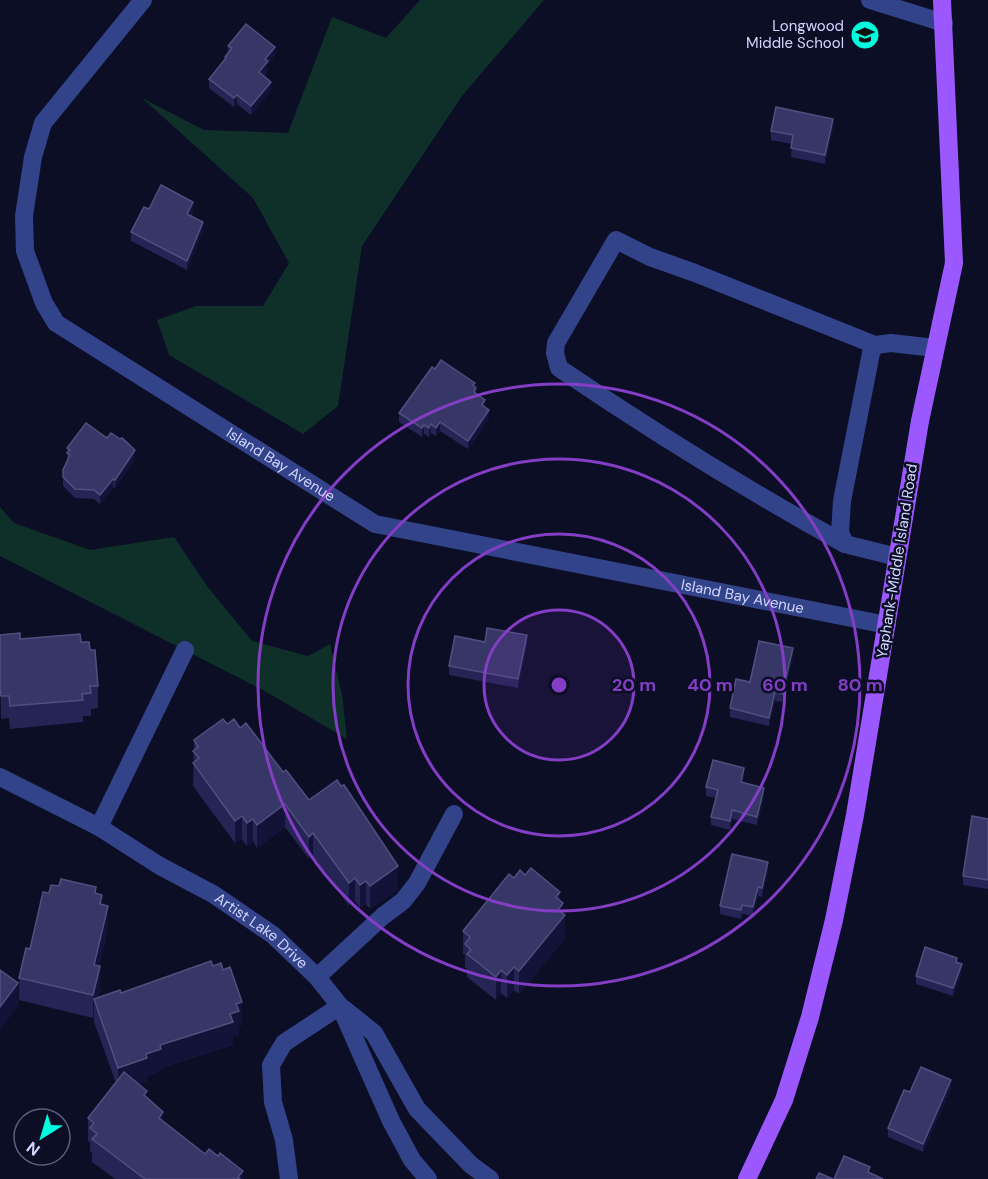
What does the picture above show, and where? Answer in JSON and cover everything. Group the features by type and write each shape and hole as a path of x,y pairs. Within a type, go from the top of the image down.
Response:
{"main road":[{"name":"Yaphank-Middle Island Road","path":"747,1179 784,1100 810,1017 834,920 855,815 920,421 954,262 942,0"}],"street":[{"name":"Island Bay Avenue","path":"143,0 43,123 33,157 24,216 25,251 44,303 56,323 375,524 887,625"},
{"path":"870,0 944,23"},
{"path":"897,557 845,544 775,505 624,411 559,368 555,353 556,343 616,240 650,257 875,345 891,343 935,348"},
{"path":"845,544 840,532 842,501 871,353 875,345"},
{"path":"99,827 185,650"},
{"name":"Artist Lake Drive","path":"0,777 99,827 160,866 213,894 273,935 317,977 340,1006 391,1121 412,1160 428,1179"},
{"path":"317,977 383,916 404,901 417,883 453,814"},
{"path":"290,1179 284,1140 273,1102 271,1065 284,1043 340,1006 374,1033 417,1109 471,1166 490,1179"}],"green space":[{"path":"420,0 544,0 462,96 362,246 338,406 303,434 169,355 157,320 196,306 263,306 289,263 253,198 142,98 204,130 288,133 332,17 386,38"},
{"path":"0,507 14,523 90,550 174,537 207,586 252,641 308,656 330,644 342,695 347,739 263,690 0,556"}],"building":[{"path":"246,24 275,47 265,59 268,61 259,72 271,82 251,106 237,95 234,98 209,79 232,48 228,46"},
{"path":"776,107 833,119 825,155 791,148 793,135 771,131"},
{"path":"161,185 193,202 187,214 203,222 187,261 131,232 144,207 149,209"},
{"path":"441,360 475,383 474,392 485,400 482,405 489,410 468,441 440,422 436,428 431,424 429,428 424,425 422,428 399,413 432,367 435,369"},
{"path":"86,423 107,438 111,433 122,438 135,450 115,480 113,479 100,495 94,490 75,489 63,477 63,470 70,455 67,453 70,450 67,448"},
{"path":"487,628 527,635 518,679 449,666 455,636 485,642"},
{"path":"20,633 20,639 80,634 81,642 89,642 90,650 95,650 98,686 90,686 91,693 82,694 83,700 10,706 9,696 1,696 0,635"},
{"path":"759,641 793,648 782,694 775,692 769,718 730,708 736,679 750,682"},
{"path":"223,719 227,724 234,719 240,728 246,723 283,772 286,770 309,800 337,780 341,786 344,785 398,866 370,886 366,881 360,885 355,878 349,883 313,833 309,837 285,804 257,825 253,819 247,823 242,816 235,821 193,763 199,758 193,751 198,747 194,740"},
{"path":"713,760 744,768 741,782 764,788 757,817 732,810 730,821 711,817 718,790 706,787"},
{"path":"972,816 988,819 988,880 963,876"},
{"path":"732,854 768,862 762,888 758,887 753,907 742,905 741,910 720,906"},
{"path":"531,868 560,892 556,897 563,903 558,910 565,915 519,971 514,967 507,975 501,970 496,977 467,954 471,950 465,944 470,937 463,931 509,874 514,878 520,870 525,875"},
{"path":"61,879 96,887 95,893 102,895 100,904 108,906 94,965 100,966 93,995 19,978 26,948 30,949 43,892 49,893 51,885 59,886"},
{"path":"925,947 957,958 956,962 962,964 953,988 916,976"},
{"path":"211,961 213,966 221,963 223,970 230,967 242,1002 236,1004 239,1011 230,1014 233,1022 160,1045 161,1049 146,1054 147,1058 118,1068 94,999 120,990 121,993"},
{"path":"0,970 18,983 0,1007"},
{"path":"921,1067 951,1080 923,1144 888,1128 904,1090 910,1092"},
{"path":"124,1072 147,1091 144,1095 163,1112 159,1118 205,1154 209,1149 218,1156 220,1153 243,1171 238,1177 240,1179 145,1179 92,1139 97,1134 90,1128 94,1123 88,1118"},
{"path":"844,1156 870,1167 868,1172 883,1179 834,1179"},
{"path":"819,1173 833,1179 816,1179"}],"place":[{"name":"Longwood Middle School","path":"865,35"}]}
